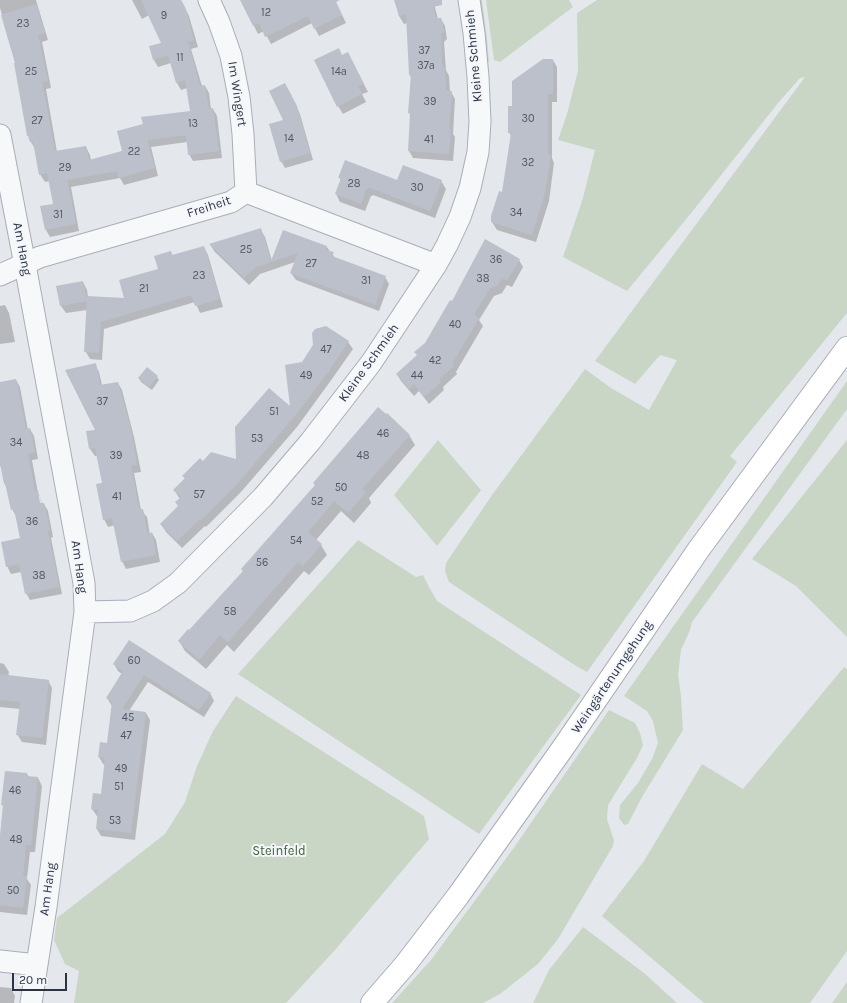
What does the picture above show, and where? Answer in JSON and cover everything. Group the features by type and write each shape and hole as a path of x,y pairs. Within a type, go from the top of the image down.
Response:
{"main road":[{"name":"Weingärtenumgehung","path":"372,1003 405,965 441,919 565,745 699,549 847,348"}],"street":[{"name":"Im Wingert","path":"209,0 219,22 231,56 237,84 243,134 246,192"},
{"name":"Kleine Schmieh","path":"85,612 130,611 153,602 178,583 263,497 310,442 371,363 436,264 460,217 470,188 478,152 480,122 478,77 469,0"},
{"name":"Am Hang","path":"0,135 84,583 85,612 31,1003"},
{"name":"Freiheit","path":"0,275 40,258 231,202 246,192 436,264"},
{"path":"0,961 37,965"}],"green space":[{"path":"477,0 482,0 489,62 484,61"},
{"path":"486,0 569,0 573,7 500,62 494,60"},
{"path":"597,0 847,0 847,313 730,456 737,462 587,672 449,582 445,571 446,563 492,495 585,369 611,388 649,410 677,360 660,355 635,384 595,361 805,77 800,78 778,103 692,212 627,291 563,257 583,198 595,150 558,140 567,114 578,71 577,13"},
{"path":"847,381 847,409 692,622 681,650 678,675 683,730 642,797 628,824 624,825 619,818 620,805 638,783 652,759 658,743 653,721 647,711 624,696"},
{"path":"438,440 481,490 437,546 394,495"},
{"path":"847,440 847,637 796,586 752,559"},
{"path":"358,540 416,577 423,575 437,601 581,695 479,834 238,674"},
{"path":"844,667 847,669 847,951 810,1003 704,1003 602,916 644,861 702,764 743,789"},
{"name":"Steinfeld","path":"236,696 424,816 429,839 335,950 286,1003 74,1003 79,971 65,964 54,940 57,918 165,834 185,802 197,766 213,731"},
{"path":"609,710 635,723 640,733 643,745 637,758 608,805 607,819 614,840 613,846 558,939 538,964 500,994 483,1003 392,1003 431,960 513,849"},
{"path":"583,927 644,973 677,1003 533,1003 549,970"},
{"path":"847,982 847,1003 832,1003"}],"building":[{"path":"141,0 181,0 185,7 194,40 188,42 200,86 205,85 209,109 213,108 219,151 188,155 186,135 147,140 155,168 119,178 117,171 67,180 76,224 45,230 40,206 53,204 47,173 39,175 33,142 30,142 27,136 15,63 1,15 36,4 45,33 38,35 48,81 42,82 55,151 86,146 89,160 122,151 117,131 143,124 141,117 190,111 185,80 176,83 168,55 153,60 149,46 161,43"},
{"path":"240,0 340,0 336,2 342,15 314,29 308,16 265,37 259,23 253,26"},
{"path":"394,0 442,0 442,5 433,7 436,18 441,18 444,31 441,34 442,65 445,68 446,90 452,91 449,128 451,129 449,154 408,151 410,113 408,113 411,75 409,75 406,14 399,16"},
{"path":"339,48 342,55 348,52 364,84 358,86 362,94 337,107 314,60"},
{"path":"543,59 553,59 553,94 548,94 548,154 551,154 545,193 532,235 491,222 491,216 499,191 502,192 511,133 508,133 508,106 512,106 512,81"},
{"path":"285,83 297,106 310,153 280,162 269,124 283,120 269,91"},
{"path":"345,160 397,180 403,165 442,180 430,211 368,187 361,204 335,194 341,178 338,178"},
{"path":"261,228 271,261 283,230 327,246 325,250 334,252 332,256 386,276 375,305 290,273 298,253 256,267 244,278 209,244"},
{"path":"485,239 520,259 507,280 502,278 498,285 490,288 474,314 479,318 452,364 454,366 439,379 441,382 424,397 414,384 409,389 396,374 417,355 414,352 425,343 450,300 452,301"},
{"path":"204,246 220,299 195,306 191,295 101,322 99,353 84,352 87,296 124,298 119,280 158,269 154,256 171,251 172,255"},
{"path":"83,281 87,301 60,306 56,286"},
{"path":"326,326 349,341 328,372 292,420 237,484 201,520 200,519 177,541 160,524 178,506 175,502 181,497 173,490 185,478 182,476 200,458 203,461 211,452 236,459 235,427 269,388 290,406 285,365 302,362 313,345 312,333 315,329"},
{"path":"96,363 100,385 118,382 131,429 137,465 131,466 139,509 143,509 148,535 152,532 156,555 121,562 112,518 103,520 96,484 102,483 95,448 89,449 86,431 95,430 65,370"},
{"path":"147,367 158,376 149,387 138,378"},
{"path":"16,379 26,429 30,428 35,452 28,454 35,491 38,490 40,503 44,503 59,587 25,594 19,564 6,567 1,542 20,538 14,509 11,510 0,464 0,382"},
{"path":"378,407 386,414 387,413 410,435 362,489 366,492 348,513 334,501 308,532 322,544 303,566 298,562 228,642 220,635 199,660 178,641 243,571 241,569 315,485 313,483"},
{"path":"129,640 211,693 199,710 144,675 122,709 146,712 131,833 96,829 98,810 91,809 93,793 101,794 105,758 98,757 100,742 107,743 112,702 106,698 123,671 113,664"},
{"path":"0,674 49,680 42,738 16,735 20,702 0,700"},
{"path":"5,771 27,773 27,776 38,777 31,845 26,845 23,876 27,876 23,908 0,905 0,835 3,805 1,805"}]}
